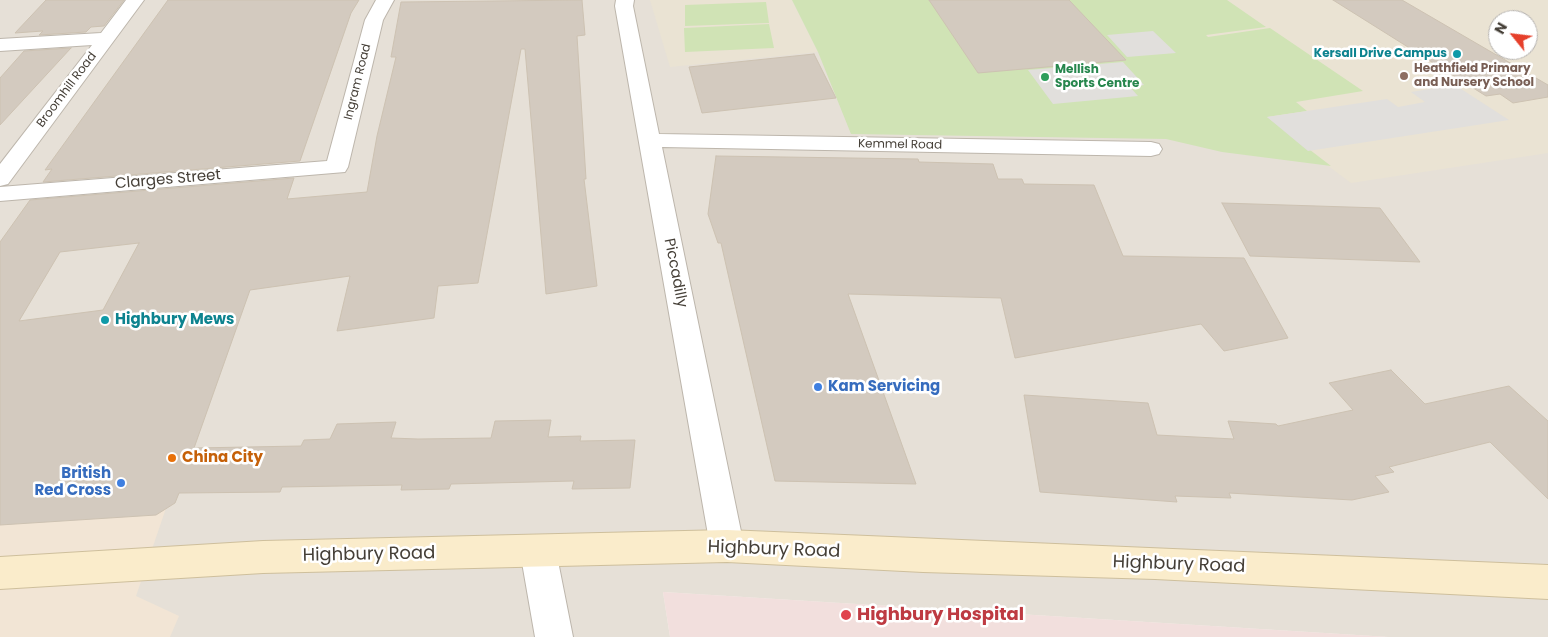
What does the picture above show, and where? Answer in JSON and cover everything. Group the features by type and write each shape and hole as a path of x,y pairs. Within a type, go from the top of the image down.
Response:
{"main road":[{"name":"Highbury Road","path":"0,573 263,557 727,546 1548,582"}],"street":[{"name":"Broomhill Road","path":"0,179 135,0"},
{"name":"Ingram Road","path":"337,167 374,20 385,0"},
{"name":"Piccadilly","path":"625,0 624,6 727,546"},
{"path":"0,44 107,38"},
{"name":"Kemmel Road","path":"650,140 1151,149"},
{"name":"Clarges Street","path":"0,194 337,167"},
{"path":"538,551 554,637"}],"shaded area":[{"path":"0,0 1548,0 1548,637 1389,637 663,592 670,637 0,637"},
{"path":"650,0 792,0 818,52 670,67"},
{"name":"Heathfield Primary and Nursery School","path":"1158,0 1548,0 1548,153 1351,183 1308,151"},
{"path":"1153,31 1176,53 1127,57 1107,35"},
{"path":"1123,62 1144,85 1130,87 1138,96 1053,104 1028,70"},
{"path":"1455,85 1509,120 1308,151 1267,117 1387,99 1398,107 1425,102 1411,92"},
{"path":"204,397 136,596 179,616 170,637 0,637 0,427"},
{"name":"Highbury Hospital","path":"663,592 1389,637 670,637"}],"green space":[{"name":"Mellish Sports Centre","path":"792,0 1227,0 1266,27 1206,35 1208,37 1270,28 1363,91 1296,102 1307,111 1267,117 1331,166 1222,152 1166,139 851,134 818,52"},
{"path":"766,2 769,23 685,26 685,5"},
{"path":"769,24 774,48 685,52 684,28"}],"building":[{"path":"46,0 124,0 104,26 91,27 86,32 39,35 43,31 15,33"},
{"path":"168,0 359,0 351,13 300,161 43,182 52,169 45,170"},
{"path":"582,0 585,35 577,36 586,179 584,179 597,286 546,294 525,49 521,49 478,283 438,286 434,318 337,331 350,276 250,290 194,448 301,446 304,440 330,439 337,424 396,422 391,438 491,438 495,421 551,420 548,437 581,436 580,441 635,440 630,488 572,489 574,481 451,484 449,489 401,490 402,485 282,487 280,492 179,493 175,503 156,515 0,525 0,242 30,200 294,178 287,199 367,192 377,136 396,57 391,57 401,2","holes":["139,243 103,310 19,321 60,252"]},
{"path":"929,0 1069,0 1126,60 978,73"},
{"name":"Kersall Drive Campus","path":"1333,0 1402,0 1488,50 1488,60 1505,60 1548,85 1548,97 1513,103 1500,94 1486,96"},
{"path":"71,48 0,125 0,78 24,51"},
{"path":"814,54 836,98 702,113 689,67"},
{"path":"716,156 918,159 919,162 993,164 998,179 1022,179 1024,184 1094,185 1123,256 1244,258 1288,338 1224,351 1201,324 1015,358 1001,298 848,294 916,484 775,481 721,243 718,243 708,214"},
{"path":"1222,203 1380,208 1420,262 1250,256"},
{"path":"1391,370 1425,404 1509,386 1548,421 1548,499 1490,442 1389,467 1394,472 1375,476 1389,492 1352,500 1229,493 1231,498 1175,496 1177,502 1040,492 1024,395 1148,403 1157,435 1234,439 1228,421 1276,424 1278,426 1353,410 1329,383"}],"place":[{"name":"Kersall Drive Campus","path":"1457,54"},
{"name":"Heathfield Primary and Nursery School","path":"1404,76"},
{"name":"Mellish Sports Centre","path":"1045,77"},
{"name":"Highbury Mews","path":"105,320"},
{"name":"Kam Servicing","path":"818,387"},
{"name":"China City","path":"172,458"},
{"name":"British Red Cross","path":"121,483"},
{"name":"Highbury Hospital","path":"846,615"}]}
